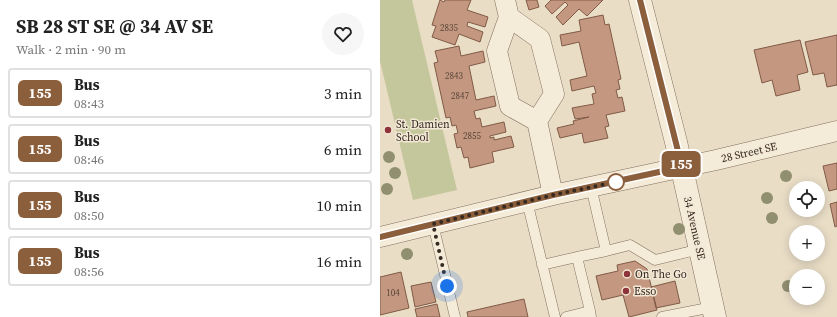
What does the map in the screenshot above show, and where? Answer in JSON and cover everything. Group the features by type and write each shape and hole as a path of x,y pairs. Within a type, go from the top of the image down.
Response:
{"street":[{"name":"34 Avenue SE","path":"640,0 682,167 714,312"},
{"path":"507,8 497,51 510,106 537,121"},
{"path":"507,8 540,39 554,94 537,121 553,195"},
{"name":"28 Street SE","path":"380,237 527,201 837,131"}],"lane":[{"path":"591,187 606,251"},
{"path":"527,201 554,317"},
{"path":"433,224 454,317"},
{"path":"542,265 630,245 655,260 700,249"},
{"path":"566,317 591,314 577,257"},
{"path":"662,317 714,312"}],"green space":[{"path":"380,0 412,0 457,190 413,200 380,61"}],"building":[{"path":"440,0 444,2 445,0 471,0 467,10 488,17 485,27 468,22 467,26 483,32 480,42 459,34 455,45 432,37 436,26 432,25"},
{"path":"526,0 537,0 539,7 529,10"},
{"path":"551,0 603,0 587,16 579,9 563,25 556,17 568,5 565,2 552,14 545,6"},
{"path":"603,15 605,25 609,24 621,79 618,80 620,89 616,90 618,98 622,97 625,111 606,115 609,126 605,127 608,138 584,143 582,133 560,138 557,128 574,124 573,121 589,117 575,119 572,108 594,104 592,94 596,93 594,86 572,91 570,80 587,76 579,42 562,46 560,35 581,31 579,20"},
{"path":"837,35 837,85 827,87 824,73 813,75 805,42"},
{"path":"800,40 808,72 797,75 800,90 776,96 772,80 762,83 754,50"},
{"path":"459,46 461,56 483,51 485,62 469,66 476,100 494,96 496,106 474,111 476,119 480,118 482,127 504,122 506,132 490,136 490,138 494,137 494,140 511,136 514,147 492,152 494,162 470,168 468,157 464,158 461,147 457,148 454,134 458,133 456,125 452,126 450,117 446,118 434,63 438,62 435,51"},
{"path":"837,163 837,189 829,191 823,166"},
{"path":"837,202 837,226 835,227 830,204"},
{"name":"Esso","path":"635,261 647,269 657,310 629,317 623,295 602,300 596,276 618,271 617,265"},
{"path":"401,272 409,308 380,315 380,277"},
{"path":"675,281 680,303 656,308 651,287"},
{"path":"431,282 436,302 415,307 411,286"},
{"path":"524,299 528,317 468,317 467,312"},
{"path":"437,304 440,317 417,317 415,309"}],"bus line":[{"name":"155","path":"380,237 553,195 682,167 640,0"}],"place":[{"name":"St. Damien School","path":"388,130"},
{"name":"On The Go","path":"627,274"},
{"name":"Esso","path":"626,291"}],"route":[{"path":"447,286 433,224 553,195 617,181 616,182"}]}
